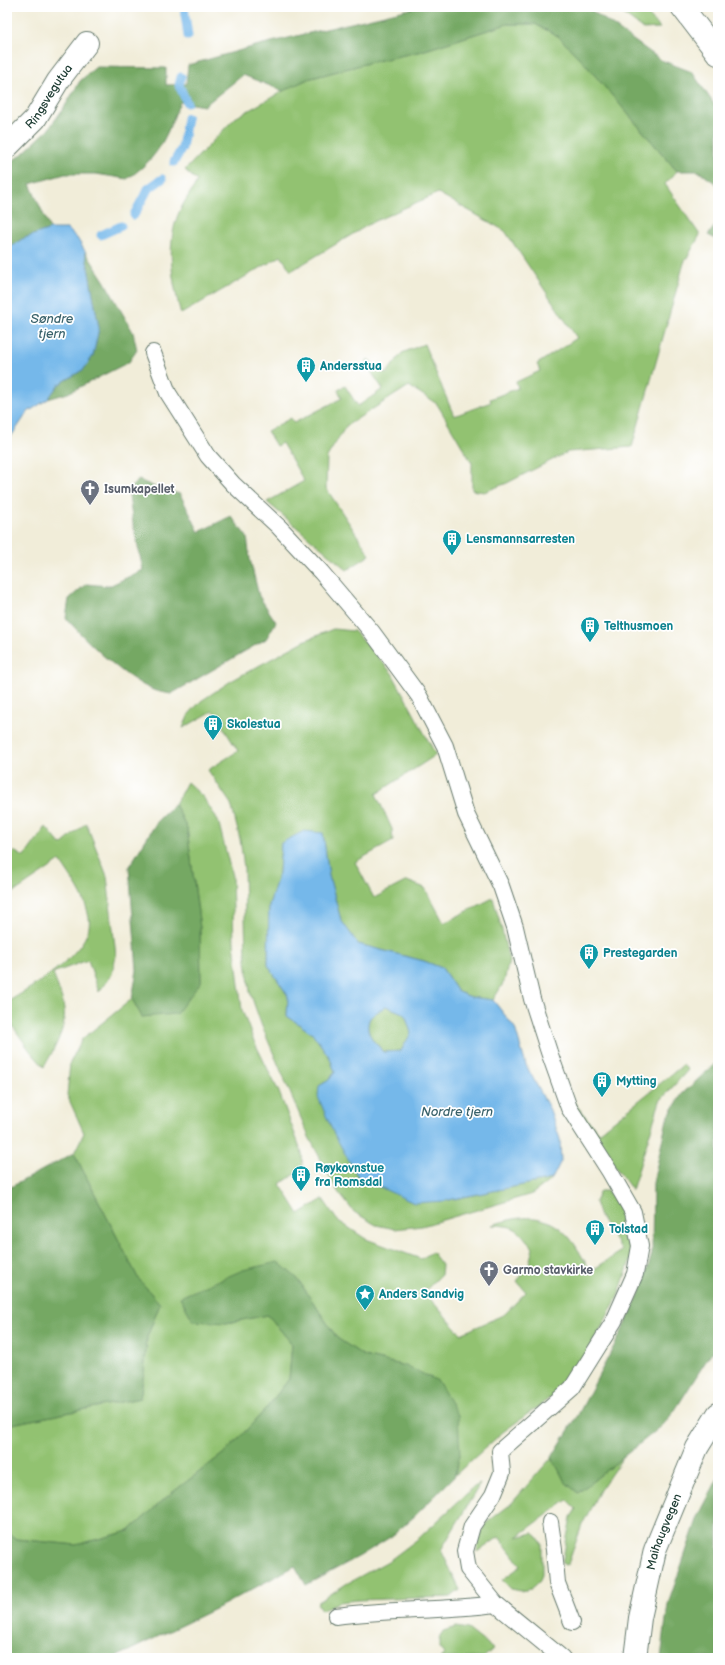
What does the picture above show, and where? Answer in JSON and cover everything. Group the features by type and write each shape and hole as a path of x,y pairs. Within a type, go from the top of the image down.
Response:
{"street":[{"path":"682,7 718,54"},
{"name":"Ringsvegutua","path":"7,147 34,119 58,81 87,43"},
{"name":"Maihaugvegen","path":"635,1658 640,1618 655,1550 697,1448 718,1414"}],"lane":[{"path":"153,353 168,392 208,456 233,484 279,527 321,572 372,632 419,696 445,746 466,814 501,886 515,927 532,999 548,1052 569,1108 610,1172 633,1212 640,1246 635,1274 614,1321 572,1388 500,1451 502,1473 493,1494 472,1526 465,1551 468,1568 496,1604 562,1658"},
{"path":"550,1522 557,1583 572,1622"},
{"path":"336,1616 366,1612 467,1608 496,1604"}],"green space":[{"path":"418,7 584,7 594,12 661,60 692,72 718,110 718,185 698,171 677,171 585,64 558,36 535,24 507,24 422,51 368,63 308,79 283,91 243,75 204,106 180,102 166,136 155,154 138,171 127,179 96,174 65,174 30,184 50,229 22,239 7,250 7,164 21,155 48,130 80,81 96,67 166,68 166,85 186,84 188,65 259,45"},
{"path":"614,7 641,7 660,28 643,29"},
{"path":"507,24 535,24 558,36 585,64 677,171 665,184 700,235 684,263 632,447 568,452 507,483 484,492 472,490 472,463 437,404 409,386 346,426 327,457 326,488 370,555 347,570 267,502 304,481 282,443 276,446 267,431 291,418 294,423 342,398 338,390 345,386 358,406 383,389 365,363 368,359 386,374 402,353 424,344 454,416 491,402 490,399 518,388 516,382 540,371 537,364 577,338 505,231 438,193 373,222 291,271 281,256 181,314 173,275 171,248 175,222 180,210 197,181 185,170 235,118 308,79 368,63 422,51"},
{"path":"718,222 718,240 708,235"},
{"path":"85,251 105,282 133,332 137,350 129,362 68,393 48,399 58,385 84,369 93,356 99,328"},
{"path":"139,480 157,488 180,494 199,532 231,516 247,537 250,559 259,596 276,622 266,639 171,694 153,690 130,677 84,638 66,618 69,599 86,584 109,586 143,570 133,524 128,489"},
{"path":"333,629 354,631 392,673 436,755 376,794 392,829 393,841 355,862 374,898 407,881 425,888 444,923 493,898 509,961 504,982 493,1000 471,997 458,992 442,968 424,961 358,944 341,920 329,876 323,833 281,843 279,873 269,905 268,965 288,996 287,1016 313,1034 330,1058 335,1072 329,1080 319,1086 444,1201 552,1179 532,1194 422,1226 395,1229 376,1225 354,1212 338,1192 309,1137 261,1024 250,992 246,961 244,868 240,839 231,804 208,770 238,751 213,711 183,728 189,714 201,701 231,681 304,641"},
{"path":"187,782 203,797 218,820 232,876 234,942 242,1010 253,1039 279,1092 302,1153 303,1169 280,1184 299,1214 323,1199 337,1220 366,1239 421,1259 432,1252 442,1265 441,1275 424,1292 461,1334 505,1314 526,1292 517,1281 528,1268 533,1248 516,1230 507,1226 492,1225 513,1219 523,1218 533,1218 552,1223 569,1237 591,1271 622,1251 600,1217 595,1202 600,1191 607,1191 615,1198 627,1227 633,1253 618,1296 569,1384 503,1432 454,1476 460,1455 406,1366 364,1356 337,1338 297,1278 226,1323 268,1315 292,1344 289,1379 265,1410 228,1450 169,1495 129,1531 76,1545 16,1539 7,1532 7,1425 140,1398 147,1337 160,1304 138,1278 74,1153 84,1133 67,1095 70,1063 82,1039 132,999 142,1017 201,982 200,928 187,828 175,804"},
{"path":"175,804 187,828 200,928 201,982 176,1014 142,1017 132,999 137,970 129,867 158,820"},
{"path":"86,823 107,876 116,956 112,974 99,992 88,960 53,973 62,1000 64,1016 58,1039 44,1067 30,1051 7,1018 7,1002 45,978 72,955 82,943 88,930 89,918 81,895 60,861 7,897 7,862 14,851 24,857 46,827 61,845"},
{"path":"386,1006 405,1014 411,1033 401,1051 385,1052 374,1041 369,1032 368,1022 371,1017"},
{"path":"718,1061 718,1342 675,1410 663,1425 578,1493 565,1482 552,1457 578,1415 625,1325 642,1287 652,1254 653,1183 667,1119 682,1094"},
{"path":"683,1065 688,1070 660,1101 632,1190 571,1105 568,1095 599,1133"},
{"path":"74,1153 138,1278 160,1304 147,1337 140,1398 7,1425 7,1189"},
{"path":"278,1262 297,1278 337,1338 364,1356 406,1366 438,1381 458,1415 460,1455 454,1477 417,1514 392,1536 360,1556 306,1585 295,1566 227,1603 114,1658 7,1658 7,1532 16,1539 76,1545 129,1531 169,1495 228,1450 265,1410 289,1379 292,1344 268,1315 226,1323 193,1321 180,1297 243,1270"},
{"path":"552,1457 565,1482 578,1493 623,1457 600,1490 582,1525 568,1564 565,1565 562,1563 571,1517 576,1509 567,1500 517,1537 533,1533 538,1537 542,1544 542,1575 539,1582 531,1589 521,1591 511,1589 502,1580 521,1566 499,1537 478,1552 477,1545 485,1524 511,1504"},
{"path":"718,1478 718,1658 661,1658 668,1604 698,1517"},
{"path":"480,1484 441,1550 460,1590 451,1597 358,1600 339,1602 321,1610 317,1603 346,1584 390,1560 419,1538 474,1487"},
{"path":"456,1627 468,1629 493,1649 483,1658 440,1658 444,1654 439,1648 439,1639 443,1631"}],"water":[{"name":"Søndre tjern","path":"50,229 67,229 77,238 85,251 99,328 93,356 84,369 58,385 48,399 28,412 10,438 7,452 7,250 22,239"},
{"name":"Nordre tjern","path":"304,831 323,833 329,876 341,920 358,944 424,961 442,968 458,992 471,997 493,1000 515,1028 526,1065 550,1110 560,1139 561,1161 552,1179 444,1201 414,1203 358,1177 333,1132 318,1097 319,1086 329,1080 335,1072 330,1058 313,1034 287,1016 288,996 268,965 269,905 279,873 281,843","holes":["386,1006 405,1014 411,1033 401,1051 384,1052 369,1033 368,1023 370,1018"]}],"waterway":[{"path":"184,7 188,36"},
{"path":"181,77 179,85 187,103"},
{"path":"174,162 182,148 187,118"},
{"path":"134,215 148,189 162,179"},
{"path":"101,235 121,226"}],"place":[{"name":"Andersstua","path":"306,383"},
{"name":"Isumkapellet","path":"90,506"},
{"name":"Lensmannsarresten","path":"452,556"},
{"name":"Telthusmoen","path":"590,643"},
{"name":"Skolestua","path":"213,741"},
{"name":"Prestegarden","path":"589,970"},
{"name":"Mytting","path":"602,1098"},
{"name":"Røykovnstue fra Romsdal","path":"301,1192"},
{"name":"Tolstad","path":"595,1246"},
{"name":"Garmo stavkirke","path":"489,1287"},
{"name":"Anders Sandvig","path":"365,1311"}]}
